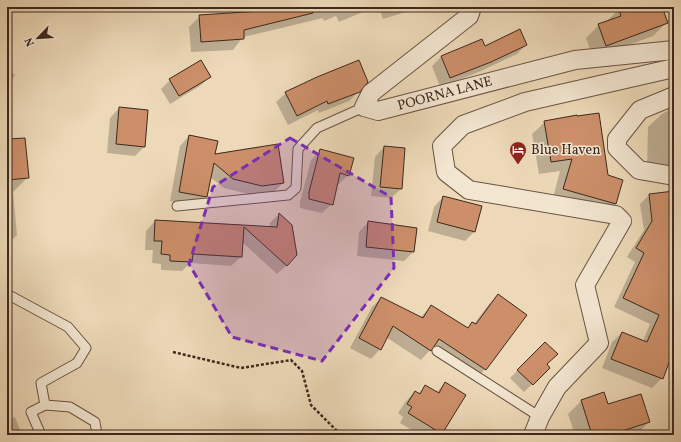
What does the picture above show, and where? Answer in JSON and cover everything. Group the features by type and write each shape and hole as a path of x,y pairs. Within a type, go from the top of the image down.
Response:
{"street":[{"name":"POORNA LANE","path":"472,7 469,16 372,93 364,107 378,111 575,60 674,50"},
{"path":"532,435 540,417 557,387 599,343 585,286 622,221 616,215 469,190 446,172 442,146 463,125 525,102 674,68"},
{"path":"674,96 640,110 617,139 617,148 639,170 674,176"}],"lane":[{"path":"177,206 288,195 296,188 298,149 317,128 364,107"},
{"path":"7,294 68,327 86,348 77,363 42,384 45,405"},
{"path":"437,351 540,417"},
{"path":"41,435 31,412 45,405 70,407 95,422 97,435"}],"path":[{"path":"173,352 241,368 291,360 302,371 311,405 341,435"}],"highlighted area":[{"path":"290,138 391,197 394,268 322,361 232,337 189,264 213,187"}],"building":[{"path":"260,7 312,7 313,13 244,30 244,39 201,42 199,15 261,11"},
{"path":"618,7 662,7 668,23 606,46 598,24 621,16"},
{"path":"520,29 527,45 491,62 450,78 441,56 482,39 485,46"},
{"path":"201,60 211,77 179,96 169,79"},
{"path":"359,60 368,82 360,92 328,104 327,101 297,116 285,92"},
{"path":"119,107 148,110 145,147 116,144"},
{"path":"599,113 608,175 623,180 616,204 563,189 572,159 551,162 544,121"},
{"path":"189,135 218,141 215,154 278,144 284,183 262,186 233,179 214,163 207,197 179,192"},
{"path":"25,138 29,178 7,180 7,139"},
{"path":"384,146 405,148 402,189 380,187"},
{"path":"320,149 354,158 349,176 340,173 333,205 309,199 309,192"},
{"path":"674,191 674,349 663,379 611,359 622,332 647,342 659,315 623,298 644,253 636,248 652,221 649,194"},
{"path":"443,196 482,206 475,232 437,222"},
{"path":"279,213 292,225 297,255 287,266 244,227 242,257 193,254 192,262 170,261 170,255 161,254 162,241 154,241 155,220 277,227"},
{"path":"368,221 417,228 414,252 366,247"},
{"path":"498,294 527,315 486,370 439,339 431,351 393,326 381,350 359,338 381,297 423,318 431,305 468,328 472,322 476,324"},
{"path":"545,342 558,354 547,364 550,368 533,385 517,370"},
{"path":"445,382 466,395 442,434 408,413 412,407 407,404 415,391 420,394 425,385 439,393"},
{"path":"604,392 608,404 641,394 650,422 610,435 592,435 581,400"}],"place":[{"name":"Blue Haven","path":"518,165"}]}
